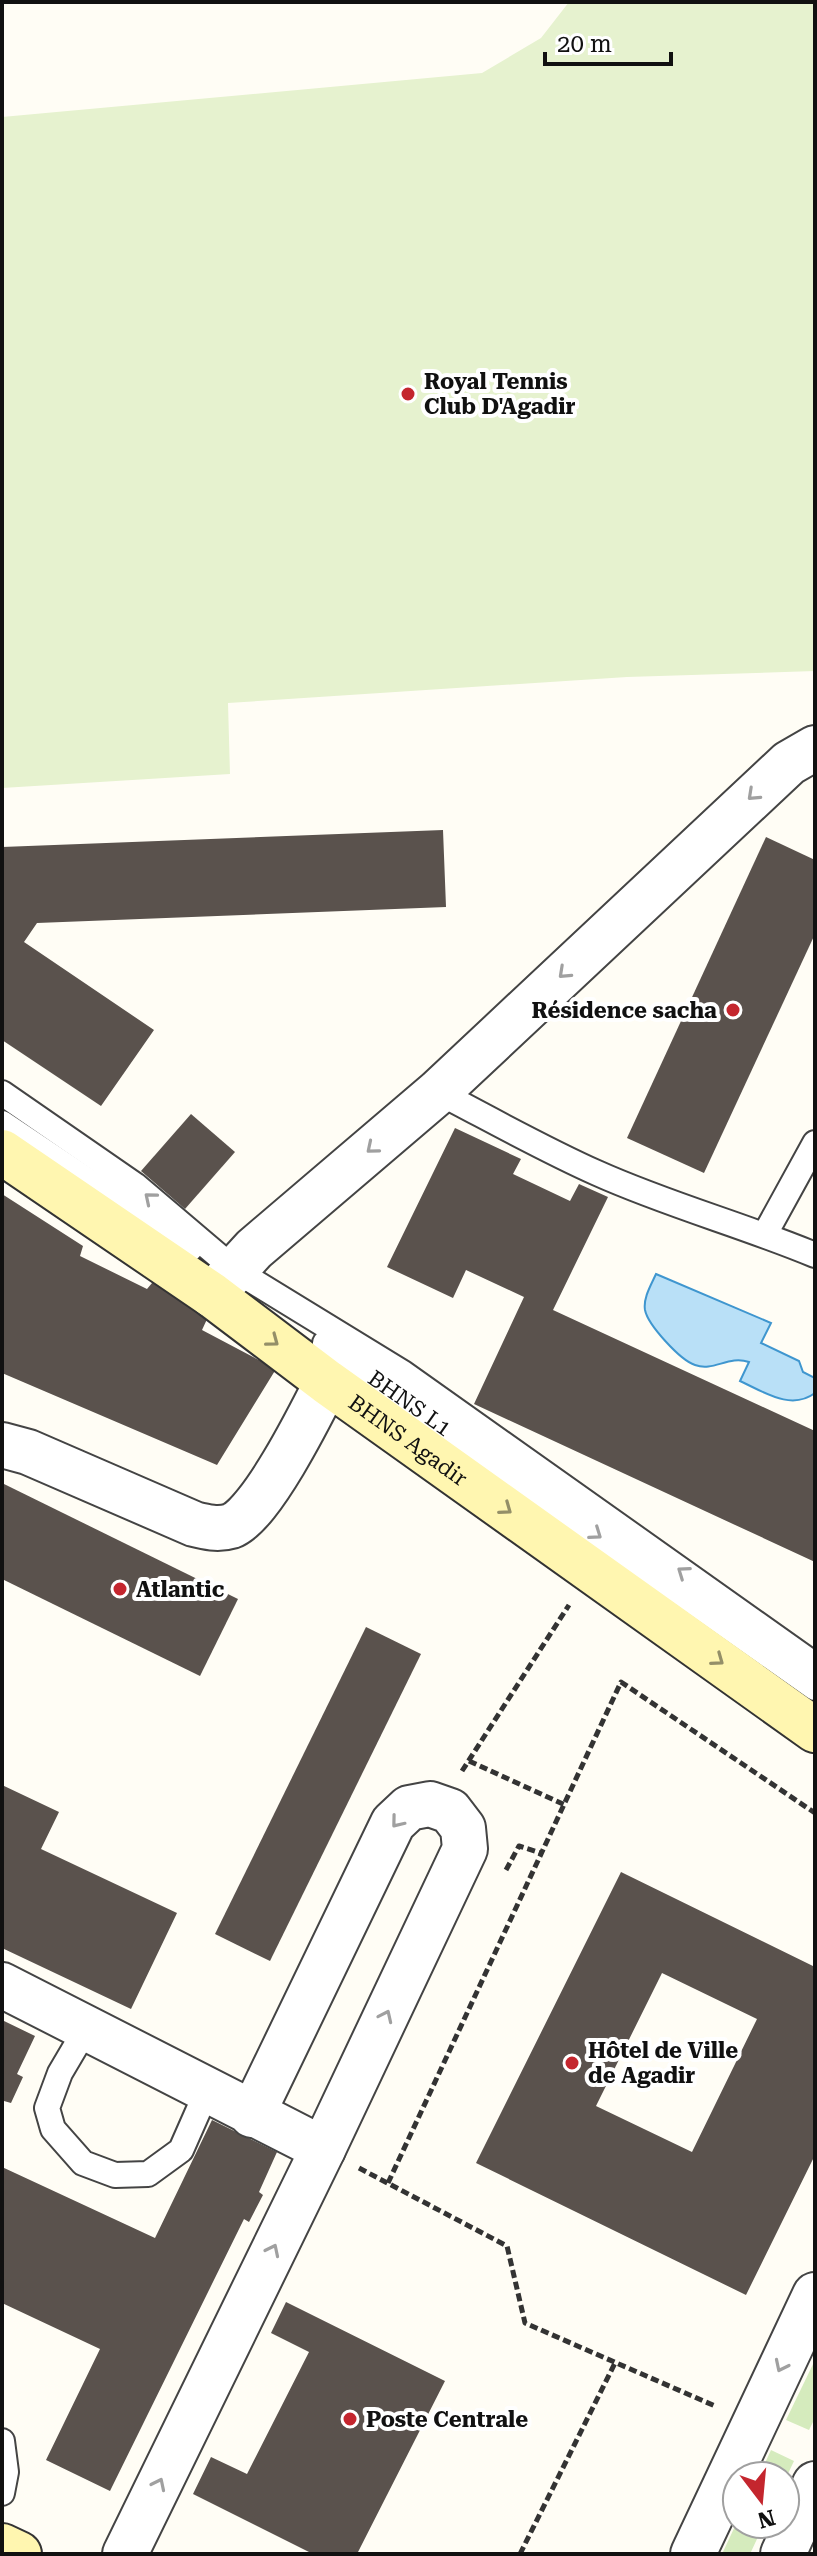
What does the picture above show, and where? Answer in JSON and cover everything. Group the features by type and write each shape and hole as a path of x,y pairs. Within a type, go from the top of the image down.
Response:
{"street":[{"path":"226,1280 254,1249 438,1092 789,763 815,748"},
{"name":"BHNS Agadir","path":"2,1152 226,1280 327,1382 815,1730"},
{"path":"2,1445 28,1452 194,1524 216,1529 233,1525 248,1512 284,1464 327,1382"},
{"path":"125,2554 323,2149 465,1849 463,1828 450,1811 430,1804 409,1808 393,1823 252,2115"},
{"path":"2,1985 323,2149"},
{"path":"693,2554 815,2295"},
{"path":"783,2554 815,2484"},
{"path":"2,2546 19,2554"}],"lane":[{"path":"438,1092 596,1172 683,1208 765,1234 815,1255"},
{"name":"BHNS Agadir","path":"2,1093 135,1185 226,1280 403,1373 815,1665"},
{"name":"BHNS L1","path":"2,1123 815,1688"},
{"path":"765,1234 815,1143"},
{"path":"86,2029 60,2073 47,2108 53,2129 83,2163 115,2175 148,2174 181,2150 207,2091"},
{"path":"2,2441 6,2472 2,2493"}],"path":[{"path":"439,1808 591,1570"},
{"path":"388,2183 621,1682 815,1813"},
{"path":"469,1761 565,1805"},
{"path":"323,2149 507,2246 525,2323 701,2400"},
{"path":"520,2554 615,2363"}],"green space":[{"name":"Royal Tennis Club D'Agadir","path":"569,2 815,2 815,671 627,677 228,703 230,774 2,788 2,117 482,73 541,38"},
{"path":"815,2360 815,2418 809,2430 786,2420"},
{"path":"771,2450 792,2460 766,2460"},
{"path":"729,2540 757,2540 750,2554 722,2554"}],"water":[{"path":"656,1274 771,1323 761,1343 799,1361 803,1372 815,1378 815,1393 797,1400 768,1394 740,1381 749,1362 741,1360 702,1367 689,1362 658,1333 647,1316 646,1296"}],"building":[{"path":"443,830 446,907 37,923 24,942 154,1030 101,1106 2,1040 2,847"},
{"name":"Résidence sacha","path":"766,837 815,860 815,934 704,1173 627,1138"},
{"path":"191,1114 235,1152 185,1209 141,1171"},
{"path":"455,1128 521,1159 513,1174 570,1201 579,1184 608,1197 553,1310 815,1431 815,1562 474,1404 524,1297 466,1270 453,1298 387,1267"},
{"path":"2,1194 83,1246 80,1256 147,1289 163,1270 214,1304 202,1330 276,1369 217,1465 2,1373"},
{"name":"Atlantic","path":"4,1484 238,1599 200,1676 2,1579"},
{"path":"366,1627 421,1654 270,1961 215,1934"},
{"path":"2,1785 59,1812 41,1849 177,1913 131,2009 2,1948"},
{"name":"Hôtel de Ville de Agadir","path":"621,1872 815,1967 815,2155 746,2295 476,2163","holes":["662,1973 757,2019 692,2152 596,2106"]},
{"path":"2,2020 35,2036 17,2074 23,2077 11,2103 4,2101 2,2106"},
{"path":"212,2120 277,2152 259,2192 263,2195 249,2222 244,2219 110,2491 46,2460 100,2349 2,2303 2,2167 155,2238"},
{"name":"Poste Centrale","path":"286,2302 445,2381 357,2554 313,2554 193,2494 211,2457 247,2474 309,2352 271,2333"}],"place":[{"name":"Royal Tennis Club D'Agadir","path":"408,394"},
{"name":"Résidence sacha","path":"733,1010"},
{"name":"Atlantic","path":"120,1589"},
{"name":"Hôtel de Ville de Agadir","path":"572,2063"},
{"name":"Poste Centrale","path":"350,2419"}]}
